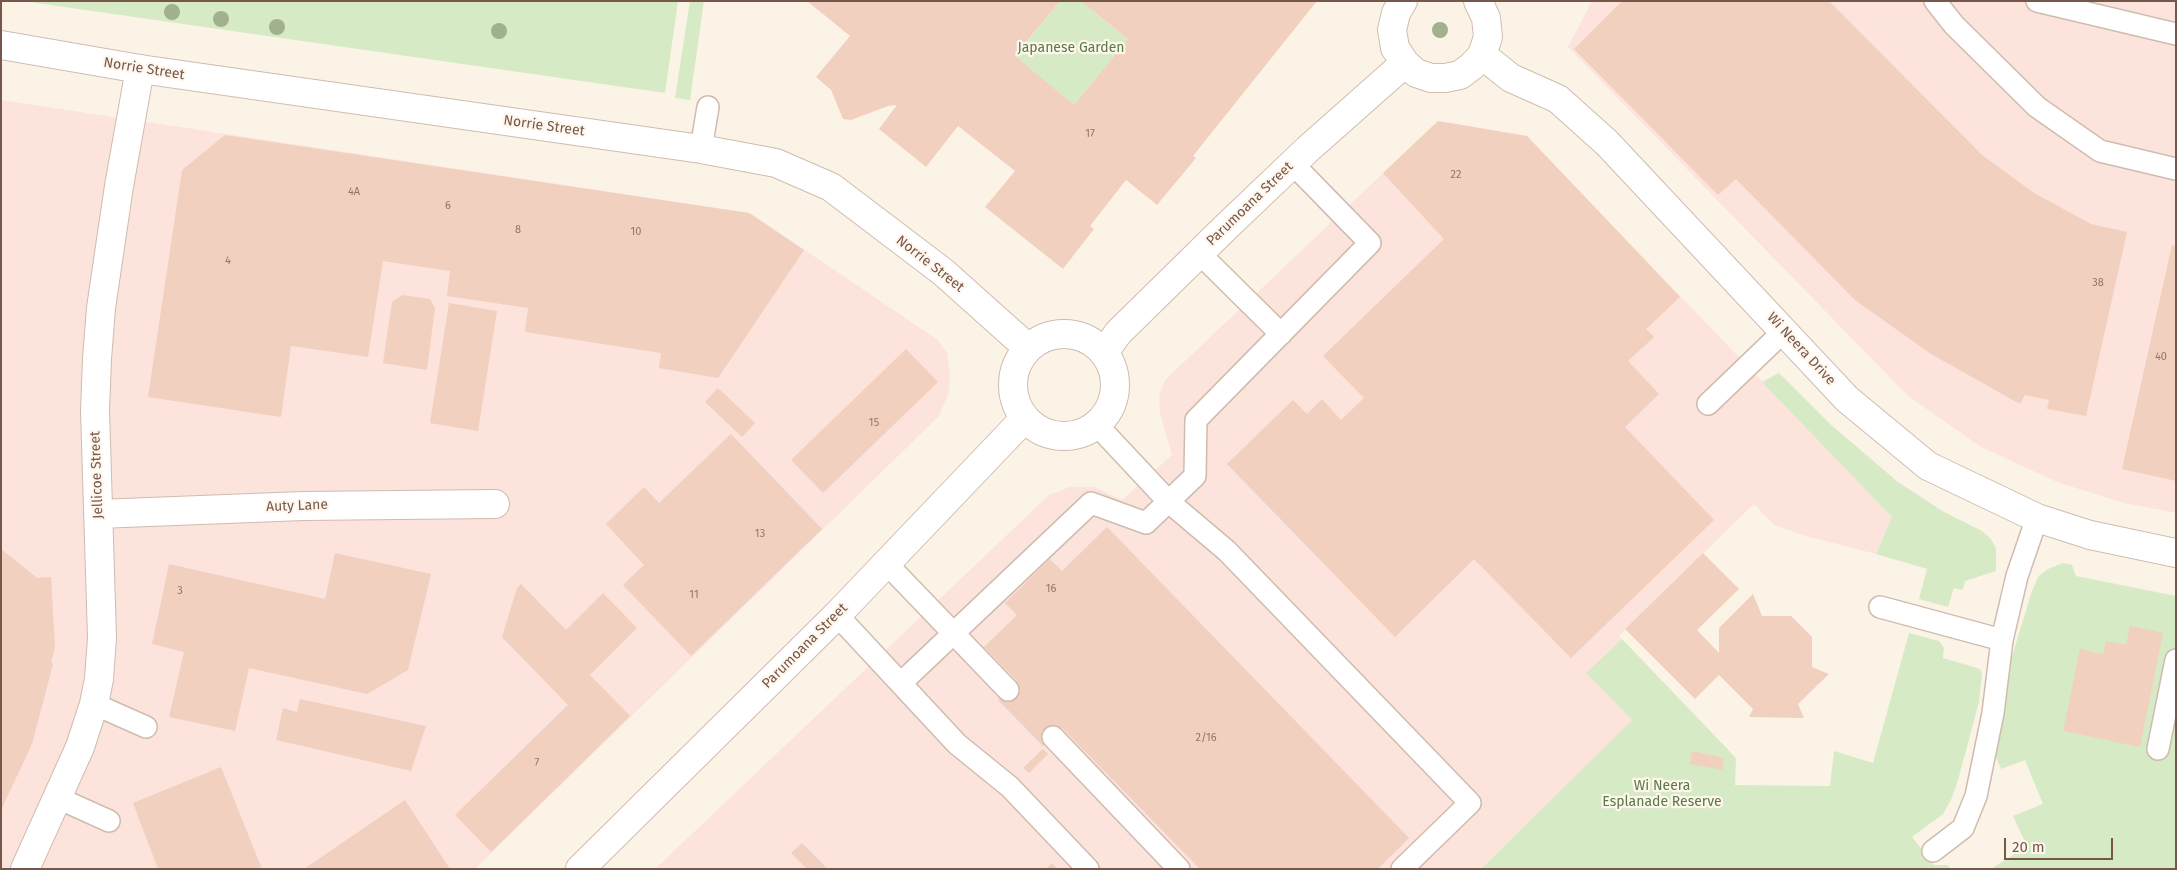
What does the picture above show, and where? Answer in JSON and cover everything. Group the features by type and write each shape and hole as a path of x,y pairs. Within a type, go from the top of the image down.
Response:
{"street":[{"path":"1403,1 1396,13 1392,30 1395,48 1405,63 1416,73 1431,78 1460,75 1472,66 1482,54 1488,37 1486,18 1478,1"},
{"name":"Norrie Street","path":"1,45 140,69 701,149 776,163 831,187 943,272 1028,348"},
{"name":"Wi Neera Drive","path":"1482,54 1511,78 1531,85 1558,99 1607,143 1847,399 1928,466 2037,518 2090,535 2176,553"},
{"name":"Parumoana Street","path":"1104,352 1118,333 1200,252 1359,102 1405,63"},
{"name":"Jellicoe Street","path":"25,869 80,747 94,704 99,679 102,638 95,410 102,308 119,186 140,69"},
{"path":"1062,333 1072,334 1089,340 1104,352 1113,370 1115,390 1109,409 1096,424 1079,433 1060,436 1041,431 1025,418 1016,402 1013,383 1017,364 1028,348 1043,338 1062,333"},
{"name":"Parumoana Street","path":"580,869 837,615 1025,418"},
{"name":"Auty Lane","path":"98,514 302,506 495,504"}],"lane":[{"path":"1935,1 1954,25 2037,107 2100,151 2176,169"},
{"path":"2037,1 2176,34"},
{"path":"701,149 708,107"},
{"path":"901,683 1091,503 1146,523 1195,476 1196,420 1370,244 1293,164"},
{"path":"1200,252 1281,334"},
{"path":"1708,404 1784,331"},
{"path":"1096,424 1169,502 1227,551 1470,803 1402,869"},
{"path":"1933,851 1963,828 1976,796 1992,713 2002,640 2017,576 2037,518"},
{"path":"886,563 1008,690"},
{"path":"1880,607 2002,640"},
{"path":"837,615 957,744 1010,787 1088,869"},
{"path":"2158,749 2176,660"},
{"path":"94,704 146,727"},
{"path":"1053,737 1178,869"},
{"path":"58,798 109,821"}],"shaded area":[{"path":"1592,1 2176,1 2176,513 2124,503 2057,482 1981,447 1908,396 1568,47"},
{"path":"1,100 750,213 938,340 947,353 950,374 949,392 939,416 475,869 1,869"},
{"path":"1438,121 1527,136 1892,517 1876,554 1802,535 1773,524 1754,504 1625,629 1619,636 1622,639 1586,673 1632,720 1481,869 655,869 1049,495 1070,487 1094,487 1122,500 1172,455 1160,413 1159,395 1165,380"}],"green space":[{"path":"23,1 678,1 665,93"},
{"path":"690,1 704,1 690,100 675,98"},
{"name":"Japanese Garden","path":"1060,1 1081,1 1128,39 1074,105 1015,57"},
{"path":"1779,373 1830,424 1898,482 1944,512 1982,531 1991,539 1996,548 1996,571 1965,581 1963,590 1954,588 1948,607 1919,599 1927,569 1876,554 1892,517 1762,382"},
{"path":"2063,563 2072,565 2076,576 2176,596 2176,869 1991,869 2027,846 2013,816 2043,804 2025,760 2001,769 1993,750 2010,663 2031,594 2038,577 2048,569"},
{"name":"Wi Neera Esplanade Reserve","path":"1909,633 1939,641 1944,648 1943,658 1977,668 1981,670 1982,674 1979,702 1951,800 1943,814 1912,837 1934,865 1948,865 1950,869 1481,869 1632,720 1586,673 1622,639 1736,758 1735,785 1830,786 1834,751 1873,763"}],"building":[{"path":"807,1 1060,1 1015,56 1074,105 1128,39 1081,1 1317,1 1193,156 1196,158 1157,205 1126,180 1090,226 1094,229 1063,269 985,207 1015,171 958,126 926,167 879,129 897,105 888,106 851,120 843,119 831,90 816,77 850,36"},
{"path":"1622,1 1829,1 1982,155 2034,193 2091,224 2127,232 2086,416 2047,409 2049,400 2025,395 2020,404 1931,354 1855,300 1736,179 1718,195 1574,49"},
{"path":"1438,121 1527,136 1680,297 1646,329 1654,337 1628,361 1659,394 1625,427 1714,520 1571,658 1474,559 1395,637 1227,464 1293,400 1307,414 1322,399 1341,420 1364,398 1323,356 1444,239 1383,173"},
{"path":"225,135 749,213 804,250 718,378 659,368 661,353 525,332 528,308 447,296 450,271 383,261 368,357 291,346 281,417 148,397 182,170"},
{"path":"2172,245 2176,246 2176,481 2122,469"},
{"path":"402,295 430,299 435,308 427,370 383,363 392,302"},
{"path":"449,303 497,311 478,431 430,423"},
{"path":"906,349 938,382 823,493 791,460"},
{"path":"718,388 755,423 742,437 705,402"},
{"path":"731,434 822,529 691,656 623,585 644,565 606,524 644,487 659,503"},
{"path":"1107,527 1409,838 1378,869 1200,869 1062,728 1043,746 998,700 1017,681 984,647 1017,615 1005,603 1050,559 1062,571"},
{"path":"1,549 37,578 51,577 55,647 51,662 53,664 32,744 1,810"},
{"path":"335,553 431,574 408,670 367,694 249,668 235,731 169,717 184,652 152,644 169,564 325,599"},
{"path":"1703,553 1739,589 1697,630 1719,653 1719,628 1753,594 1762,616 1791,616 1812,637 1812,667 1829,674 1798,704 1804,718 1749,717 1753,709 1719,675 1695,699 1625,629"},
{"path":"521,584 566,630 603,593 637,628 590,675 630,716 491,852 455,815 568,705 502,637 517,588"},
{"path":"2130,626 2163,633 2140,747 2063,731 2080,649 2103,654 2106,641 2126,645"},
{"path":"300,699 426,726 411,771 276,740 283,708 297,712"},
{"path":"1043,749 1048,754 1029,773 1023,768"},
{"path":"1692,751 1724,758 1722,770 1690,764"},
{"path":"221,767 262,869 158,869 133,803"},
{"path":"405,800 450,869 304,869"},
{"path":"802,843 827,869 807,869 791,853"},
{"path":"1052,863 1057,869 1046,869"}]}
